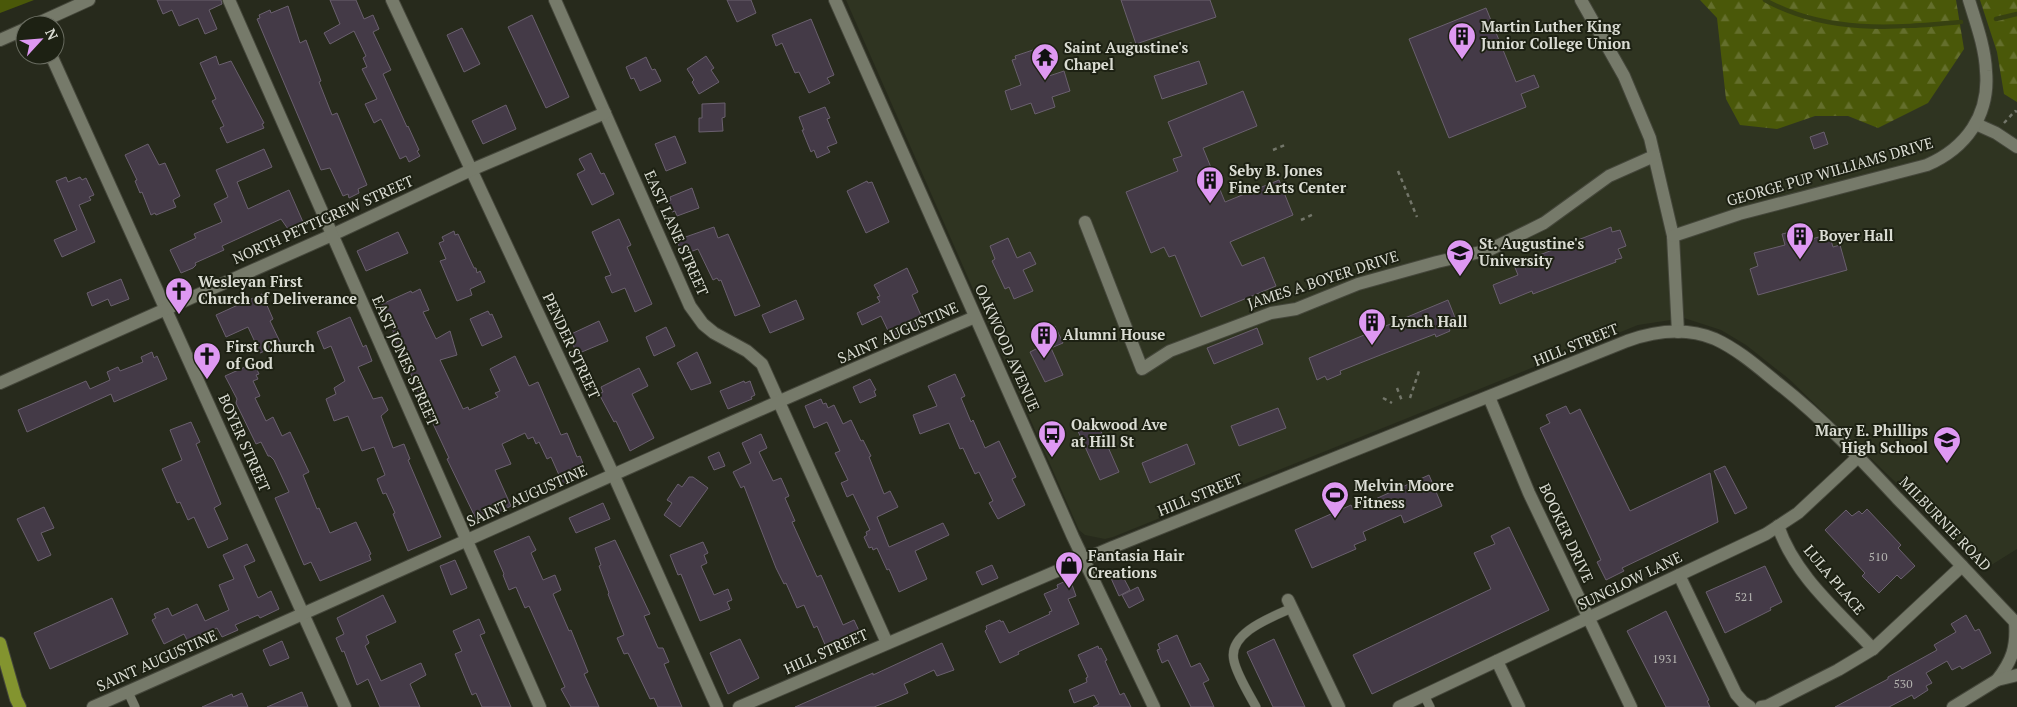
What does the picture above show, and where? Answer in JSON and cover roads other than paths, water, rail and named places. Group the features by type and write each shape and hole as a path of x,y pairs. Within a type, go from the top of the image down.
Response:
{"main road":[{"path":"0,643 20,707"}],"street":[{"path":"57,15 89,0"},
{"name":"EAST JONES STREET","path":"229,0 540,707"},
{"name":"PENDER STREET","path":"392,0 614,476 717,707"},
{"name":"EAST LANE STREET","path":"555,0 690,306 703,324 714,333 746,351 762,364 887,643"},
{"name":"OAKWOOD AVENUE","path":"835,0 1083,560 1154,707"},
{"path":"1581,0 1624,76 1645,122 1666,200 1673,236 1678,332"},
{"name":"GEORGE PUP WILLIAMS DRIVE","path":"1673,236 1740,214 1927,165 1943,158 1957,148 1976,124 1985,97 1986,72 1981,42 1969,0"},
{"path":"0,40 15,33"},
{"name":"BOYER STREET","path":"56,65 345,707"},
{"name":"NORTH PETTIGREW STREET","path":"0,383 332,235 471,170 605,113"},
{"path":"1976,124 1996,132 2017,147"},
{"name":"JAMES A BOYER DRIVE","path":"1085,222 1142,369 1170,351 1272,313 1296,309 1358,284 1489,250 1544,223 1609,176 1654,156"},
{"name":"SAINT AUGUSTINE","path":"93,707 975,317"},
{"name":"HILL STREET","path":"739,707 1083,560 1643,335 1678,332"},
{"name":"MILBURNIE ROAD","path":"1678,332 1700,334 1714,339 1744,357 1808,407 2016,623"},
{"name":"BOOKER DRIVE","path":"1489,397 1529,493 1631,707"},
{"name":"SUNGLOW LANE","path":"1399,707 1427,701 1497,661 1588,619 1778,526 1818,496 1858,457"},
{"name":"LULA PLACE","path":"1778,526 1786,546 1802,571 1873,649"},
{"path":"1761,707 1767,706 1838,670 1873,649 1962,566"},
{"path":"1679,575 1736,694 1750,707"},
{"path":"1290,604 1339,707"},
{"path":"1960,705 1997,680 2008,667 2014,655 2017,635 2016,623"},
{"path":"1497,661 1519,707"},
{"path":"1997,680 2017,675"}],"lane":[{"path":"1256,707 1233,661 1234,646 1247,630 1290,604"},
{"path":"128,692 135,707"}],"waterway":[{"path":"1765,0 1788,11 1812,19 1861,26 1886,27 1961,22"},
{"path":"1996,19 2017,14"}],"place":[{"name":"Martin Luther King Junior College Union","path":"1462,60"},
{"name":"Saint Augustine's Chapel","path":"1045,81"},
{"name":"Seby B. Jones Fine Arts Center","path":"1210,204"},
{"name":"Boyer Hall","path":"1800,260"},
{"name":"St. Augustine's University","path":"1460,277"},
{"name":"Wesleyan First Church of Deliverance","path":"179,315"},
{"name":"Lynch Hall","path":"1372,346"},
{"name":"Alumni House","path":"1044,359"},
{"name":"First Church of God","path":"207,380"},
{"name":"Oakwood Ave at Hill St","path":"1052,458"},
{"name":"Mary E. Phillips High School","path":"1947,464"},
{"name":"Melvin Moore Fitness","path":"1335,519"},
{"name":"Fantasia Hair Creations","path":"1069,589"}]}
